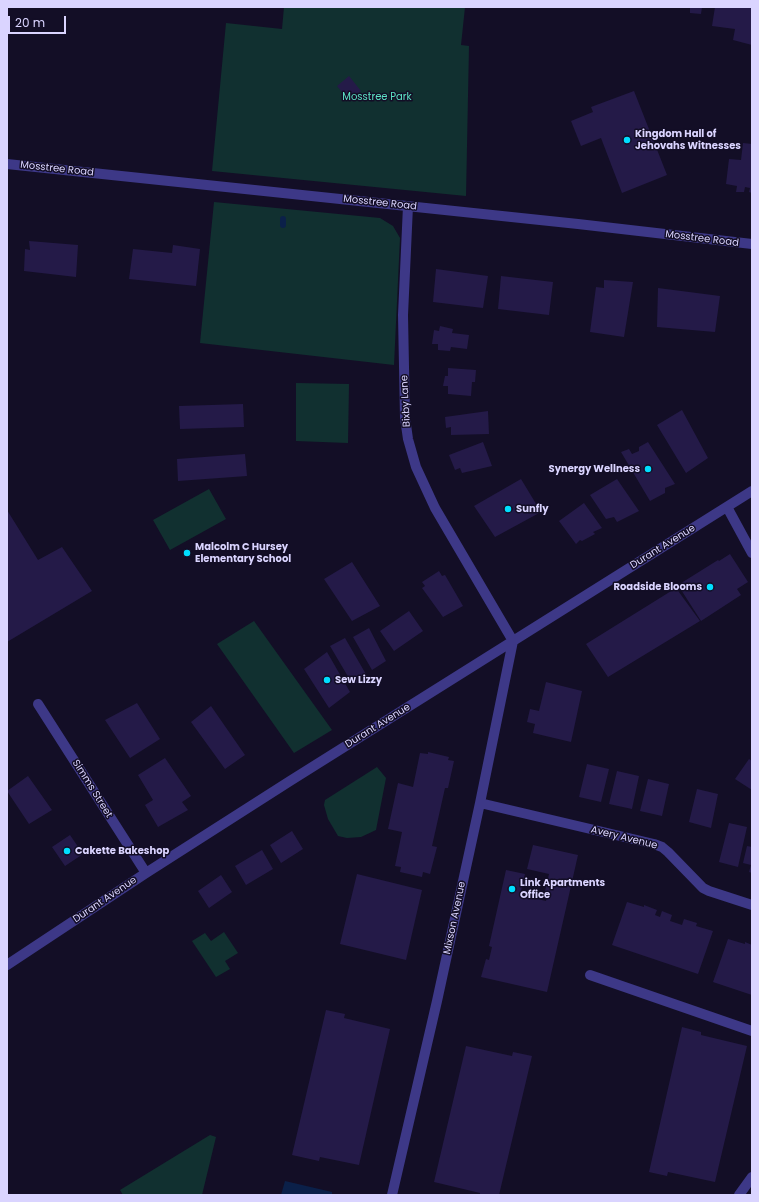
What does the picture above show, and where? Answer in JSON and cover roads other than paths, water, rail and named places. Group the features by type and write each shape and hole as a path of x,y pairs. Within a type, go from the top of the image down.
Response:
{"street":[{"name":"Mosstree Road","path":"7,164 578,224 752,244"},
{"name":"Bixby Lane","path":"408,206 403,315 405,418 408,438 416,467 435,508 513,641"},
{"name":"Durant Avenue","path":"7,965 146,873 752,491"},
{"path":"728,507 752,553"},
{"name":"Mixson Avenue","path":"392,1195 480,803 513,641"},
{"name":"Simms Street","path":"38,704 146,873"},
{"name":"Avery Avenue","path":"480,803 662,847 703,888 752,906"},
{"path":"590,975 752,1031"},
{"path":"740,1195 752,1177"}],"water":[{"path":"285,1181 332,1192 332,1195 281,1195"}],"waterway":[{"path":"283,219 283,225"}],"place":[{"name":"Kingdom Hall of Jehovahs Witnesses","path":"627,140"},
{"name":"Synergy Wellness","path":"648,469"},
{"name":"Sunfly","path":"508,509"},
{"name":"Malcolm C Hursey Elementary School","path":"187,553"},
{"name":"Roadside Blooms","path":"710,587"},
{"name":"Sew Lizzy","path":"327,680"},
{"name":"Cakette Bakeshop","path":"67,851"},
{"name":"Link Apartments Office","path":"512,889"}],"park label":[{"name":"Mosstree Park","path":"377,97"}]}
